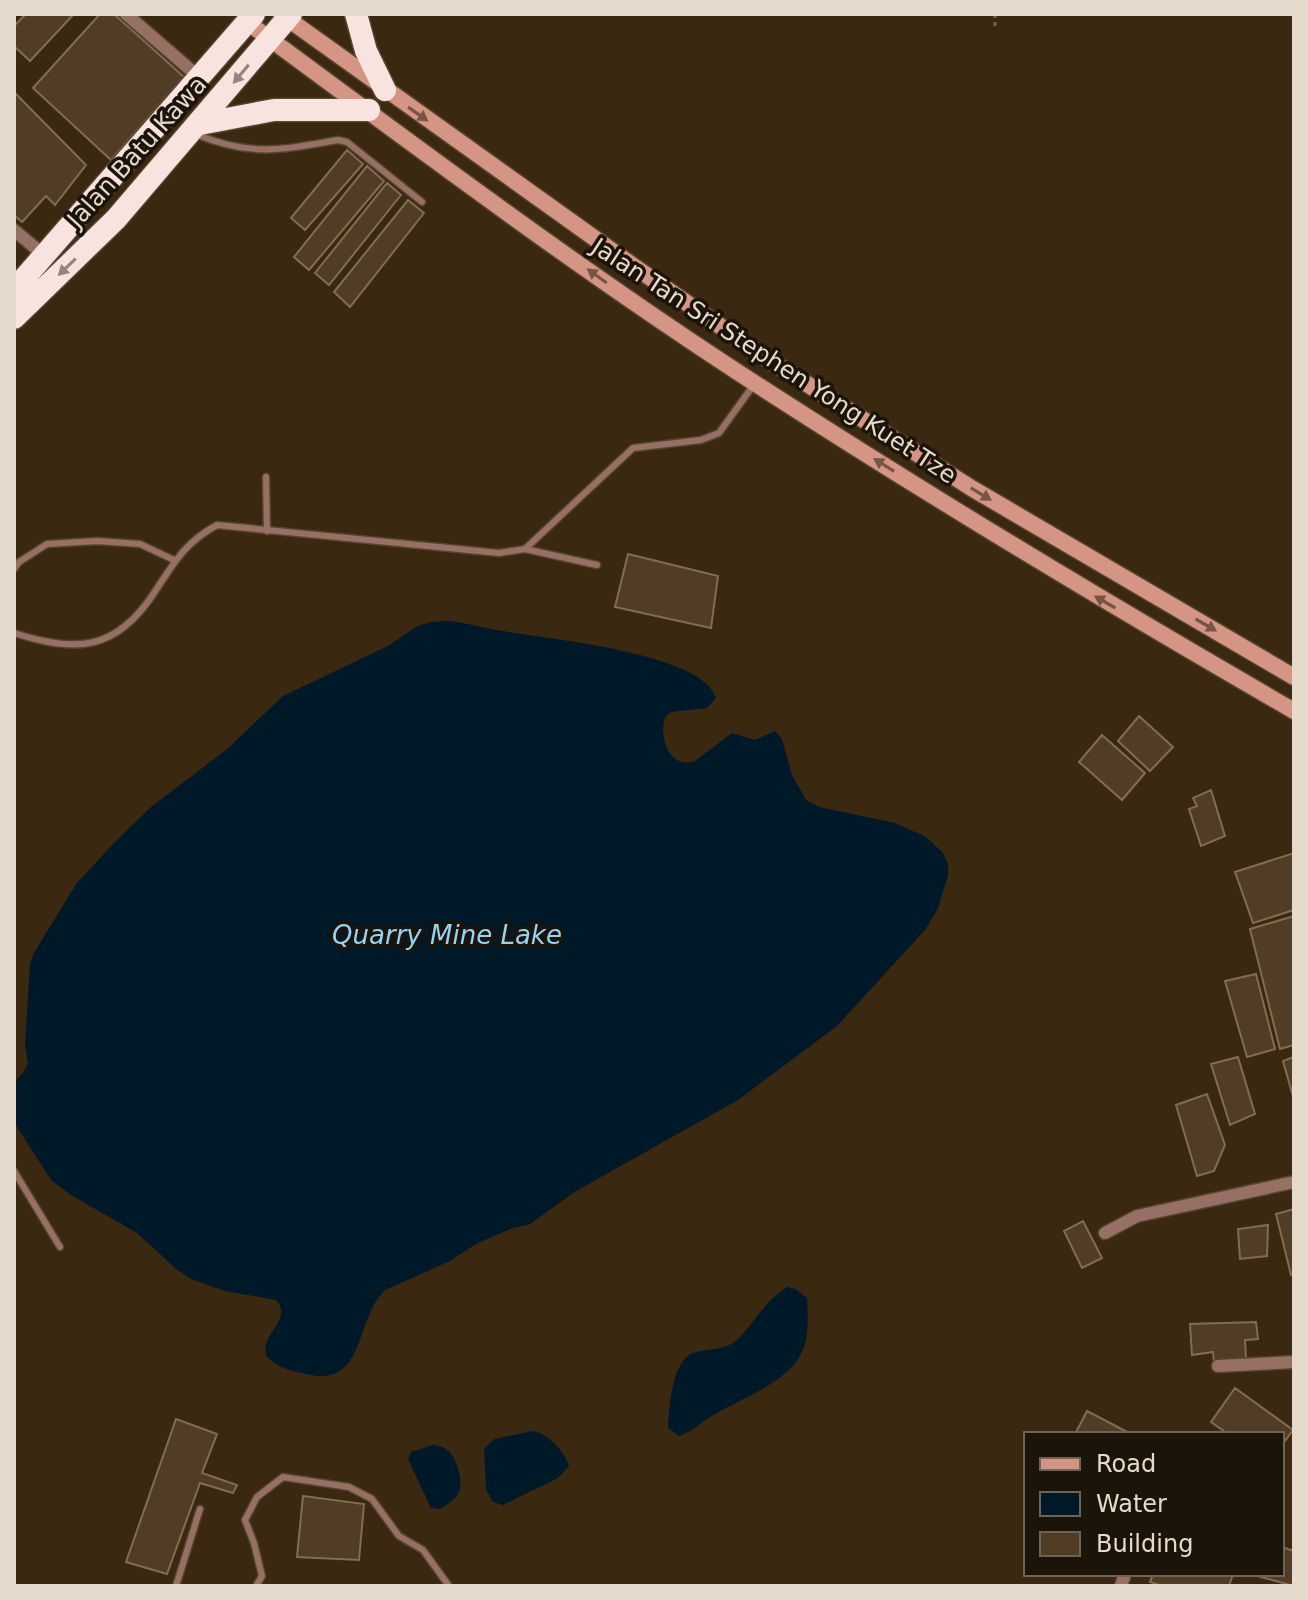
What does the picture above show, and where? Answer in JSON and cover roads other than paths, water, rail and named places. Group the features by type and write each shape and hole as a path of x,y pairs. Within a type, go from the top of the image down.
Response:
{"highway":[{"path":"356,14 366,51 385,90"},
{"name":"Jalan Batu Kawa","path":"14,318 116,219 196,128 270,39 286,15"},
{"name":"Jalan Batu Kawa","path":"14,290 251,18"},
{"path":"196,128 274,110 369,110"}],"main road":[{"name":"Jalan Tan Sri Stephen Yong Kuet Tze","path":"286,15 385,90 769,360 973,489 1294,677"},
{"name":"Jalan Tan Sri Stephen Yong Kuet Tze","path":"251,18 270,39 614,288 755,383 1079,587 1294,711"}],"street":[{"path":"126,14 200,78"},
{"path":"14,230 45,256"},
{"path":"1105,1233 1137,1216 1294,1182"},
{"path":"1218,1366 1294,1362"}],"lane":[{"path":"196,128 233,148 275,151 338,140 347,142 422,202"},
{"path":"525,549 633,448 701,440 719,433 755,383"},
{"path":"266,477 267,531"},
{"path":"14,633 36,640 85,646 108,639 126,627 144,606 174,560 197,538 217,525 499,553 525,549 597,565"},
{"path":"14,569 19,562 47,544 97,541 140,544 174,560"},
{"path":"14,1171 60,1247"},
{"path":"256,1586 262,1576 245,1520 257,1497 283,1477 349,1487 372,1499 399,1536 423,1550 449,1586"},
{"path":"176,1586 200,1509"}],"water":[{"name":"Quarry Mine Lake","path":"448,621 615,649 682,669 704,682 716,698 707,708 671,712 665,717 665,742 678,761 695,761 732,733 755,740 775,731 782,739 792,775 806,800 819,807 895,823 926,837 943,853 948,864 948,875 938,908 925,930 837,1026 738,1100 576,1191 530,1224 476,1244 448,1262 385,1290 375,1303 349,1362 339,1371 325,1376 306,1374 285,1368 267,1357 267,1342 281,1314 276,1300 225,1291 191,1279 137,1233 51,1180 14,1122 14,1082 28,1064 25,1044 30,964 76,884 113,844 151,807 226,750 283,696 388,646 416,627"},
{"path":"787,1287 796,1289 807,1298 808,1313 805,1345 790,1369 769,1385 688,1432 679,1436 668,1428 673,1386 686,1357 735,1342"},
{"path":"533,1431 555,1444 569,1466 558,1478 503,1505 493,1502 486,1489 484,1449 494,1439"},
{"path":"433,1445 450,1452 460,1475 457,1495 440,1509 431,1508 408,1459 411,1452"}]}
